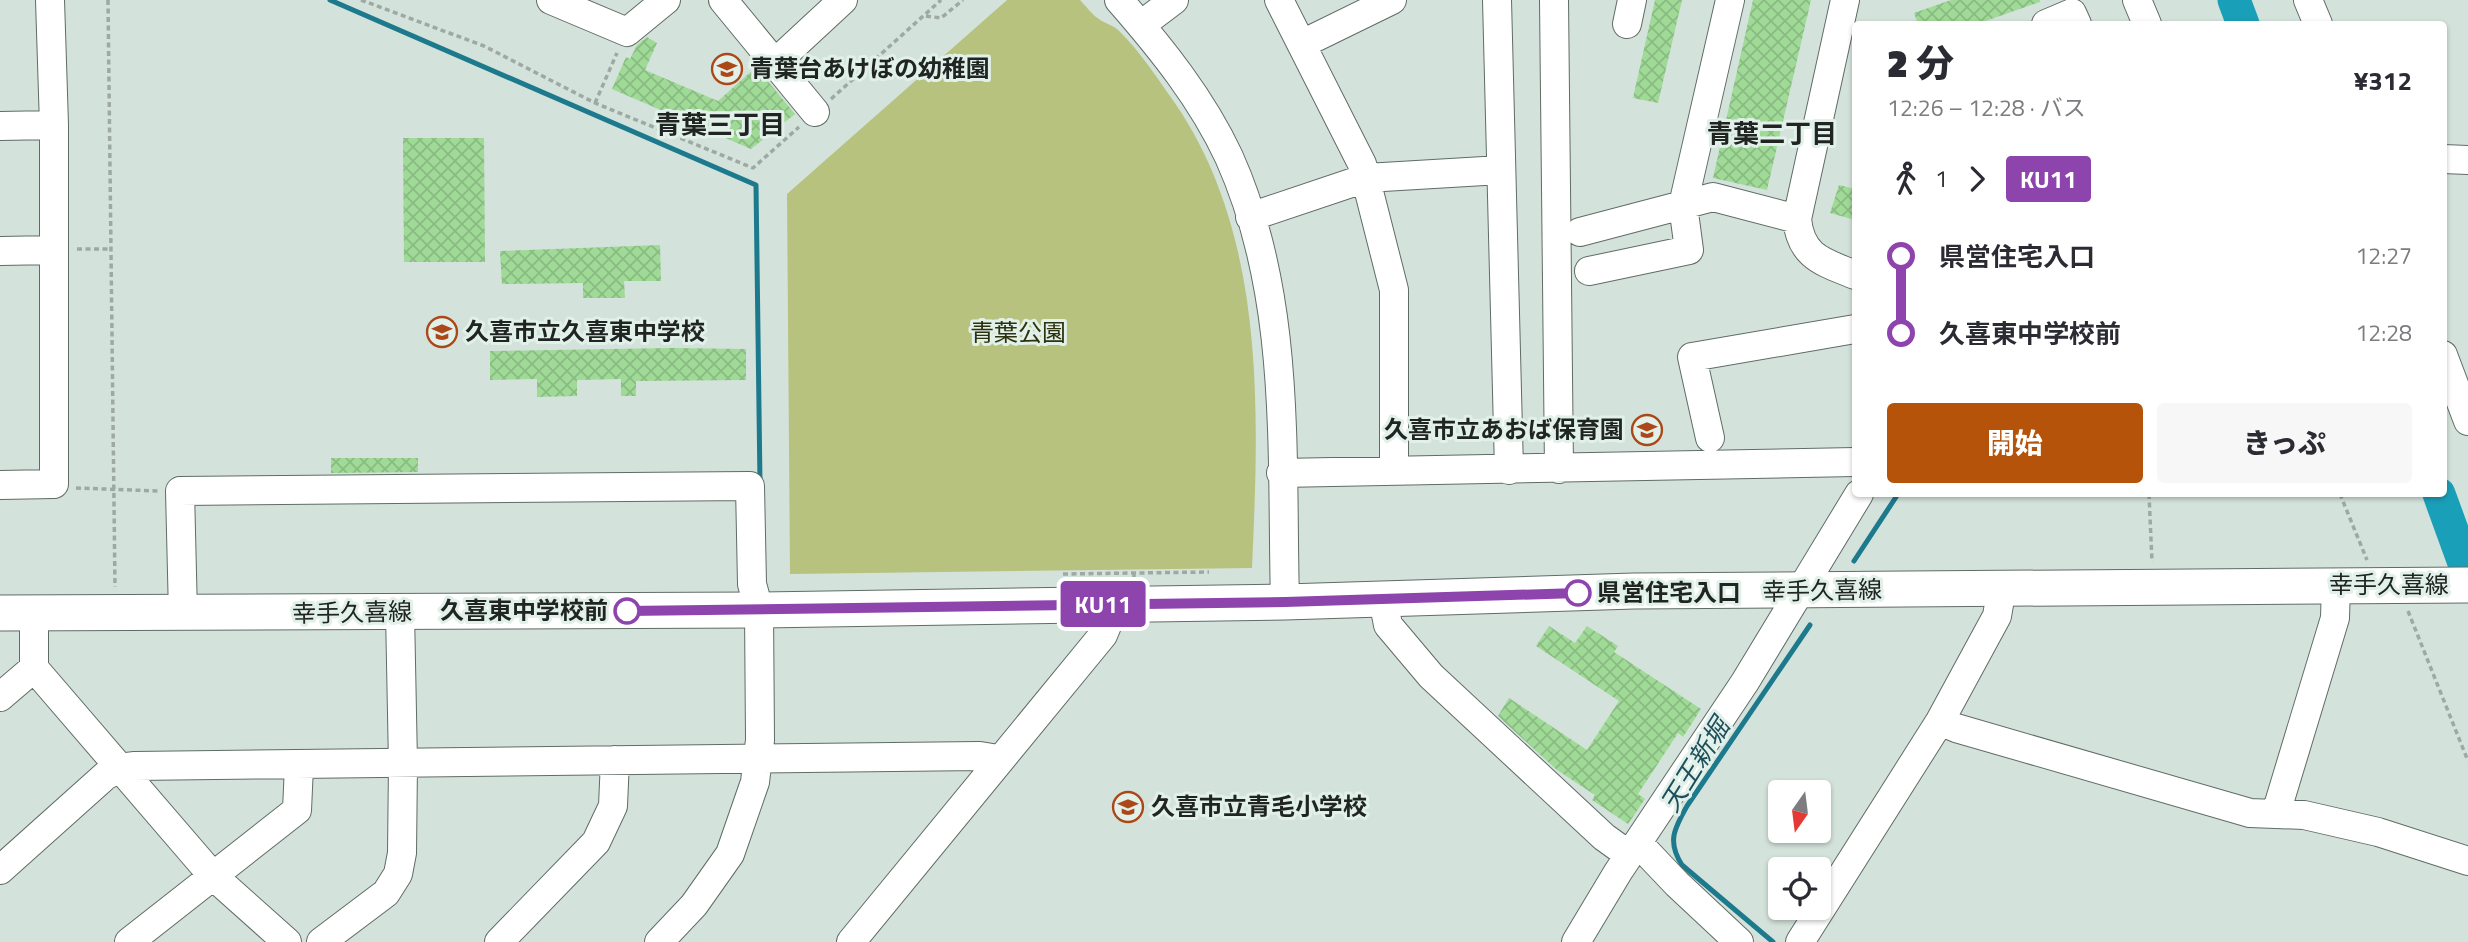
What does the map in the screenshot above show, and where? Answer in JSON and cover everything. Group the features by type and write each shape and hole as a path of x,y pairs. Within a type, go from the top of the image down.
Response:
{"main road":[{"name":"幸手久喜線","path":"17,613 759,610 1125,617 1285,602 1634,591 1799,592 2336,584 2407,596 2468,585"}],"street":[{"path":"0,485 54,484 54,125 50,0"},
{"path":"551,0 627,32 666,0"},
{"path":"723,0 815,112"},
{"path":"775,63 843,0"},
{"path":"1119,0 1141,25 1208,118 1229,157 1263,258 1280,357 1285,602"},
{"path":"1141,25 1174,0"},
{"path":"1279,0 1362,164 1394,290 1394,471"},
{"path":"1301,44 1392,0"},
{"path":"1497,0 1509,470"},
{"path":"1554,0 1559,469"},
{"path":"1589,271 1689,250 1683,205 1730,0"},
{"path":"1845,0 1797,219 1799,237 1806,248 1819,260 1852,274"},
{"path":"2137,0 2146,21"},
{"path":"2308,0 2317,21"},
{"path":"2053,21 2072,13 2076,21"},
{"path":"0,126 54,125"},
{"path":"2447,159 2468,160"},
{"path":"1250,217 1366,178 1501,170"},
{"path":"1580,232 1713,197 1797,219"},
{"path":"0,251 54,250"},
{"path":"1710,438 1692,357 1852,330"},
{"path":"2447,366 2468,421"},
{"path":"1281,473 1852,462"},
{"path":"183,614 180,491 750,486 752,584 759,610 759,760 749,804 730,854 694,905 659,942"},
{"path":"1577,942 1633,849 1745,682 1857,497"},
{"path":"2276,813 2335,618 2336,584"},
{"path":"1800,942 1941,721 1997,616 2002,587"},
{"path":"1383,599 1388,625 1431,677 1604,837 1633,849 1677,884 1739,942"},
{"path":"321,942 386,893 398,874 402,853 403,764 400,612"},
{"path":"17,613 34,668 212,875 286,942"},
{"path":"852,942 998,759 1103,635 1125,617"},
{"path":"0,697 34,668"},
{"path":"1941,721 1969,732 2250,813 2304,815 2378,832 2468,860"},
{"path":"4,857 119,768 980,756 998,759"},
{"path":"499,942 596,842 613,806 615,760"},
{"path":"129,942 297,810 299,766"}],"path":[{"path":"108,0 115,589"},
{"path":"364,1 484,46 595,103 753,168 942,0"},
{"path":"926,16 941,18 963,0"},
{"path":"595,103 627,32"},
{"path":"54,250 111,249"},
{"path":"54,484 114,488 125,492 180,491"},
{"path":"2150,497 2152,568"},
{"path":"2341,497 2369,564"},
{"path":"1063,574 1209,572"},
{"path":"1125,617 1134,573"},
{"path":"2407,596 2468,761"}],"green space":[{"name":"青葉公園","path":"1007,0 1080,0 1096,17 1117,29 1138,52 1170,96 1202,149 1225,204 1240,263 1250,323 1256,447 1252,568 790,574 787,194"}],"building":[{"path":"1655,0 1682,0 1658,103 1633,98"},
{"path":"1753,0 1811,0 1767,190 1713,178"},
{"path":"1951,0 2040,0 1986,21 1917,21 1914,13"},
{"path":"647,37 657,43 645,70 718,101 756,67 795,114 751,149 612,89 626,57 630,59 637,45"},
{"path":"403,138 484,138 485,262 404,262"},
{"path":"1839,185 1852,188 1852,219 1830,213"},
{"path":"660,245 661,281 624,281 625,298 583,298 583,283 502,284 500,251"},
{"path":"746,349 746,380 636,381 636,396 621,396 621,379 577,380 577,396 537,397 537,379 490,380 490,351"},
{"path":"331,458 418,458 418,472 331,473"},
{"path":"1549,626 1575,643 1587,626 1618,646 1614,652 1701,709 1683,737 1678,733 1638,794 1645,799 1628,824 1592,800 1595,795 1557,770 1498,716 1509,698 1587,750 1619,701 1536,646"}],"waterway":[{"path":"330,0 756,185 760,483"},
{"path":"2234,0 2242,21"},
{"name":"天王新堀","path":"1854,561 1896,497"},
{"path":"2440,497 2468,574"},
{"name":"天王新堀","path":"1773,942 1682,865 1677,857 1674,836 1687,806 1810,625"}],"bus line":[{"name":"KU11","path":"627,611 1285,602 1578,593"}],"place":[{"name":"青葉台あけぼの幼稚園","path":"727,69"},
{"name":"久喜市立久喜東中学校","path":"442,332"},
{"name":"久喜市立あおば保育園","path":"1647,430"},
{"name":"県営住宅入口","path":"1578,593"},
{"name":"久喜東中学校前","path":"627,611"},
{"name":"久喜市立青毛小学校","path":"1128,807"}],"district":[{"name":"青葉三丁目","path":"720,125"},
{"name":"青葉二丁目","path":"1772,134"}]}
